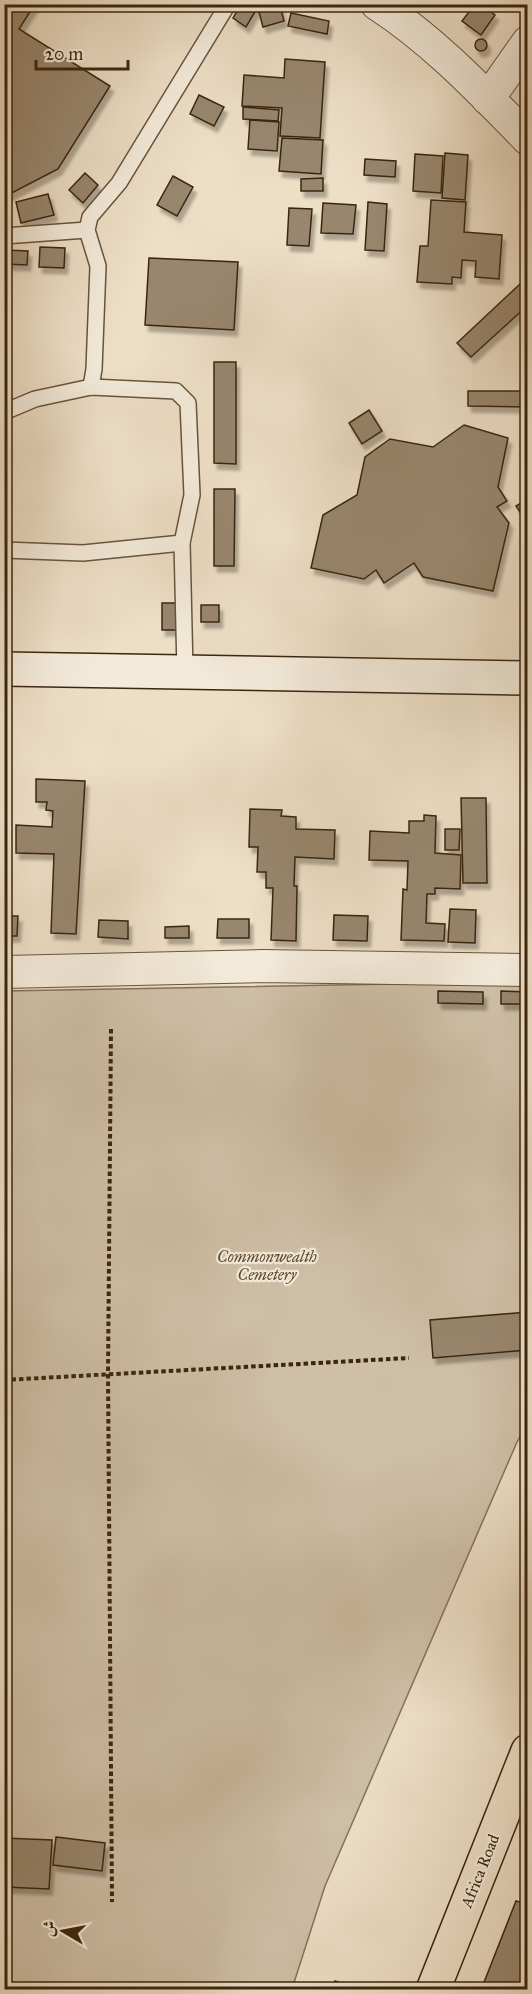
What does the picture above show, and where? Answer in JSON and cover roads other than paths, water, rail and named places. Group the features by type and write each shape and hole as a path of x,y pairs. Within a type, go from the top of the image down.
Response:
{"highway":[{"name":"Africa Road","path":"433,1989 528,1751"}],"main road":[{"path":"4,669 528,678"}],"street":[{"path":"377,4 402,21 489,99 528,139"},
{"path":"489,99 528,42"},
{"path":"4,972 262,966 528,970"}],"lane":[{"path":"91,387 94,369 98,266 87,230 90,217 119,183 228,4"},
{"path":"4,236 87,230"},
{"path":"4,412 35,399 91,387 176,391 188,403 192,495 182,543 185,671"},
{"path":"4,550 83,553 182,543"}],"park label":[{"name":"Commonwealth Cemetery","path":"267,1265"}]}
